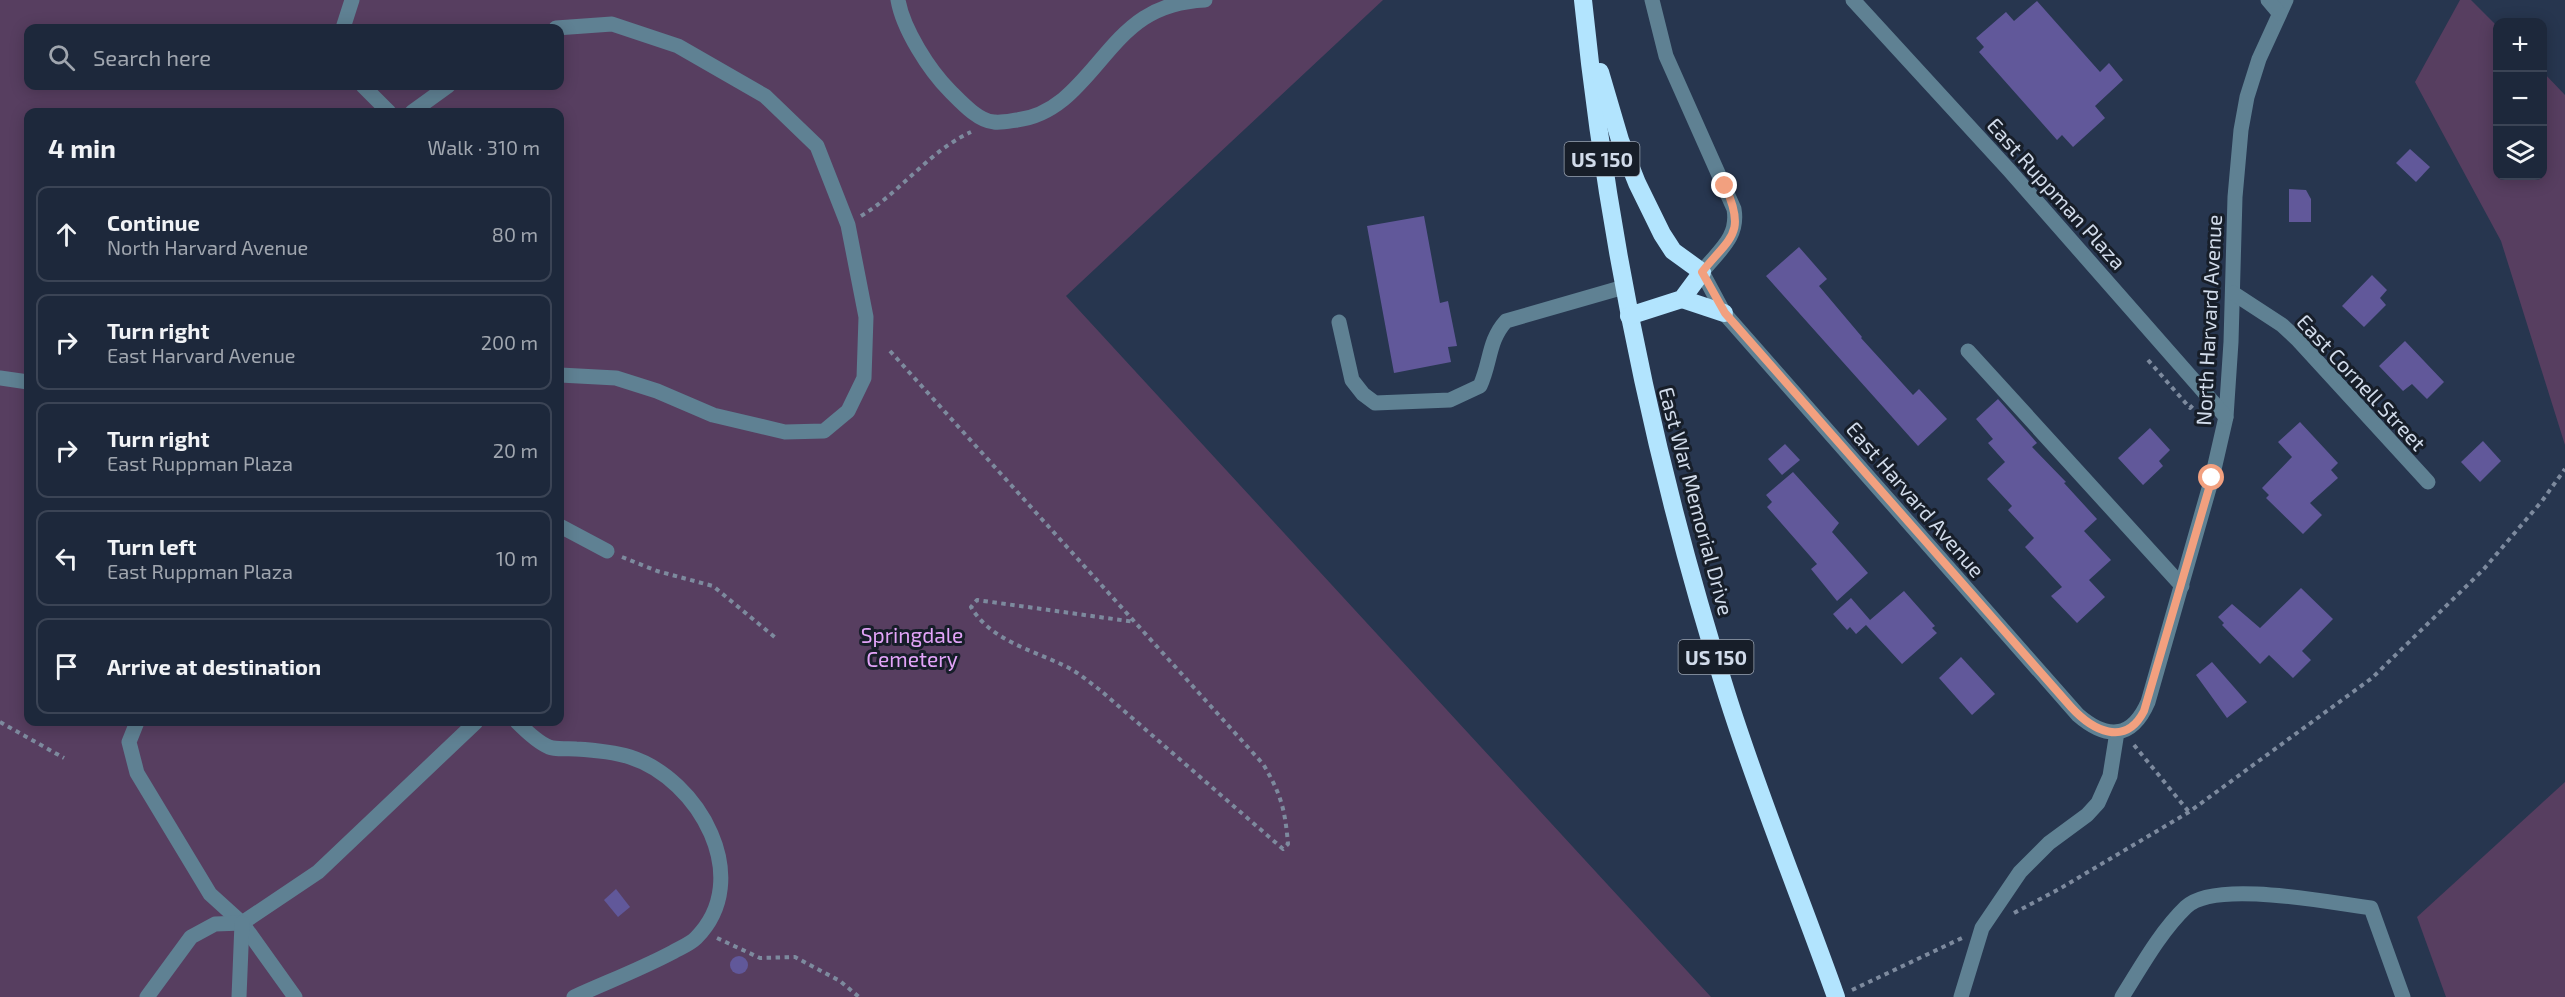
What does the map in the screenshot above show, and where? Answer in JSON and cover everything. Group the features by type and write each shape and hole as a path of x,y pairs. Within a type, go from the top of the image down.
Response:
{"highway":[{"path":"1584,0 1603,83 1637,183 1673,251 1702,272 1682,299 1629,316"},
{"name":"East War Memorial Drive","path":"1584,0 1600,150 1629,316 1668,490 1701,609 1742,741 1842,995"},
{"path":"1682,299 1725,313"}],"street":[{"path":"343,24 352,0"},
{"path":"898,0 915,42 943,84 981,118 993,122 1022,119 1043,112 1069,95 1127,32 1144,18 1161,9 1205,0"},
{"path":"1652,0 1666,56 1734,208 1736,219 1733,234 1702,272"},
{"name":"East Ruppman Plaza","path":"1853,0 2009,170 2226,417"},
{"path":"2268,0 2283,7"},
{"name":"North Harvard Avenue","path":"2120,732 2137,723 2148,702 2217,458 2226,417 2233,294 2236,178 2244,107 2263,47 2283,7"},
{"path":"564,27 612,24 678,46 765,96 818,146 848,225 866,317 864,378 848,411 824,431 785,432 713,415 657,391 616,378 564,375"},
{"path":"367,90 385,108"},
{"path":"417,108 442,90"},
{"name":"East Harvard Avenue","path":"1702,272 1725,313 2071,707 2095,728 2120,732"},
{"path":"1339,322 1352,380 1374,403 1450,400 1480,386 1487,372 1494,334 1506,321 1624,287"},
{"name":"East Cornell Street","path":"2233,294 2282,326 2297,339 2428,483"},
{"path":"1968,351 2182,586"},
{"path":"0,378 24,381"},
{"path":"564,528 607,551"},
{"path":"135,726 129,742 137,773 210,894 242,924 295,997"},
{"path":"147,997 191,937 215,924 242,924 318,872 472,726"},
{"path":"522,726 549,747 589,750 631,757 664,775 687,796 707,822 717,846 722,883 713,917 694,940 659,959 574,997"},
{"path":"1961,997 1982,928 2020,872 2049,843 2087,815 2098,803 2110,776 2120,732"},
{"path":"2122,997 2161,937 2187,905 2226,892 2371,908 2403,997"},
{"path":"239,997 242,924"}],"path":[{"path":"848,225 879,206 956,139 993,122"},
{"path":"890,351 1125,614 1135,622 1263,764 1278,789 1286,821 1288,844 1283,849 1100,690 1068,668 1002,637 978,620 971,607 977,600 1135,622"},
{"path":"2148,360 2190,408 2197,402"},
{"path":"2016,912 2188,812 2372,678 2483,570 2542,501 2565,469"},
{"path":"607,551 657,571 713,586 777,639"},
{"path":"0,722 64,758"},
{"path":"2120,732 2188,812"},
{"path":"1842,995 1971,934"},
{"path":"718,940 760,958 795,957 840,981 859,997"}],"green space":[{"name":"Springdale Cemetery","path":"0,0 1383,0 1066,296 1711,997 0,997"},
{"path":"2460,0 2471,0 2493,22 2493,180 2547,180 2547,76 2565,95 2565,445 2501,241 2415,82"},
{"path":"2565,782 2565,997 2446,997 2417,917"}],"building":[{"path":"2037,1 2100,72 2109,63 2123,80 2095,106 2105,118 2073,147 2062,135 2057,140 1979,52 1984,47 1976,38 2006,12 2014,21"},
{"path":"2410,149 2430,167 2416,182 2396,163"},
{"path":"2289,189 2306,190 2311,199 2311,222 2289,222"},
{"path":"1424,216 1440,303 1448,301 1457,346 1448,347 1451,362 1394,373 1367,226"},
{"path":"1799,247 1827,279 1819,286 1861,338 1913,395 1919,389 1947,419 1918,446 1766,276"},
{"path":"2372,275 2387,290 2380,298 2386,305 2364,327 2342,306"},
{"path":"2405,341 2444,382 2427,399 2412,384 2403,391 2379,366"},
{"path":"1998,399 2037,443 2032,447 2097,519 2084,531 2111,560 2089,580 2105,597 2077,623 2051,596 2062,587 2025,547 2034,538 2008,510 2012,506 1987,479 2005,462 1988,443 1993,439 1976,419"},
{"path":"2300,422 2338,463 2331,470 2338,478 2310,503 2322,515 2303,534 2266,498 2269,495 2262,488 2292,457 2278,442"},
{"path":"2150,428 2170,450 2159,461 2163,466 2143,485 2118,458"},
{"path":"2483,441 2501,461 2480,482 2461,462"},
{"path":"1785,444 1800,460 1782,475 1768,459"},
{"path":"1793,472 1839,523 1832,532 1868,573 1837,601 1811,569 1817,564 1767,507 1772,502 1766,495"},
{"path":"2301,588 2333,619 2302,651 2311,660 2293,678 2269,655 2260,664 2222,625 2224,623 2218,617 2232,604 2260,628"},
{"path":"1904,591 1935,626 1932,628 1937,633 1902,664 1866,625 1856,634 1850,627 1847,630 1833,614 1851,598 1870,620"},
{"path":"1961,657 1995,694 1972,715 1939,678"},
{"path":"2212,662 2247,702 2227,718 2196,675"},
{"path":"616,889 630,907 618,917 604,900"},
{"path":"735,956 743,956 748,961 746,972 735,974 730,969 730,961"}],"route":[{"path":"1725,186 1731,198 1736,219 1733,234 1728,243 1702,272 1725,313 2078,715 2095,728 2110,732 2123,732 2137,723 2144,711 2176,608 2212,478"}]}
